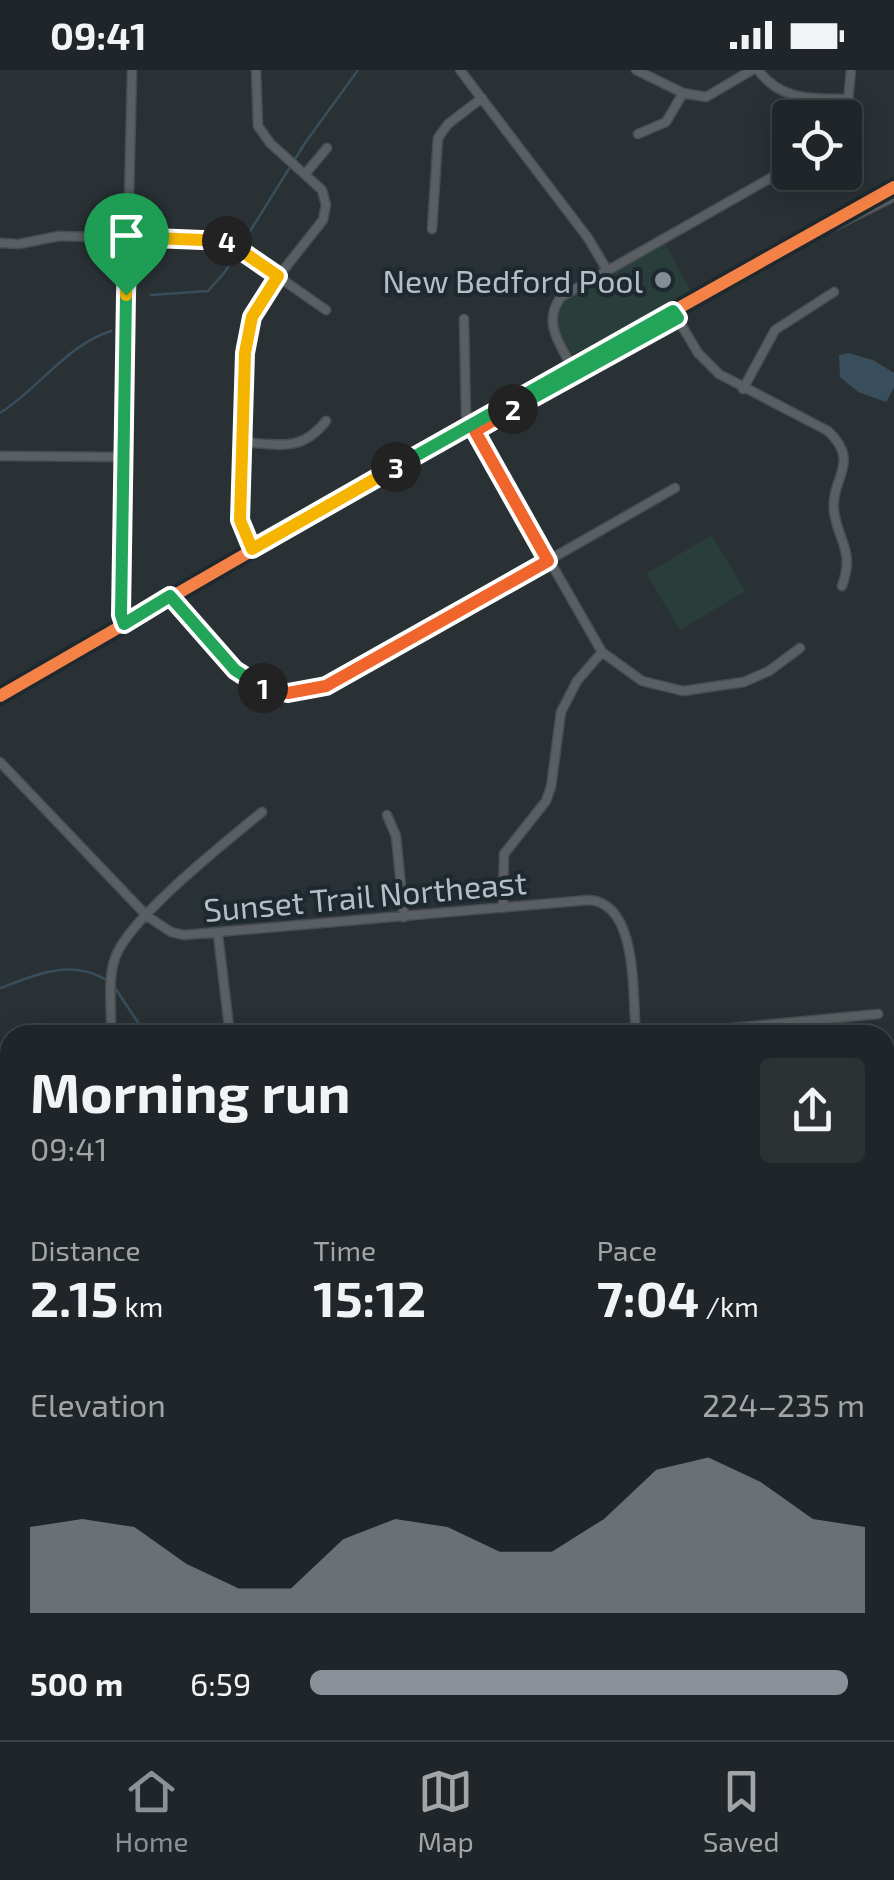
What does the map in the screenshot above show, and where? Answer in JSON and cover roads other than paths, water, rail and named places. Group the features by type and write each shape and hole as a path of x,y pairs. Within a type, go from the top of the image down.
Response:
{"street":[{"path":"124,624 123,456 132,70"},
{"path":"252,549 240,520 249,329 278,276 326,213 322,190 270,143 258,126 256,70"},
{"path":"460,70 588,238 607,270"},
{"path":"636,70 682,93 712,96 755,70 787,96 848,99 851,70"},
{"path":"638,134 666,122 682,93"},
{"path":"432,229 438,138 448,124 482,98"},
{"path":"305,174 327,148"},
{"path":"572,367 553,330 552,312 560,297 772,177"},
{"path":"0,696 572,367 894,189"},
{"path":"0,242 19,244 59,236 227,241 326,310"},
{"path":"743,389 779,326 834,292"},
{"path":"673,311 702,358 743,389 828,431 840,446 844,470 834,507 848,554 842,586"},
{"path":"464,320 463,400 471,425 602,652 642,682 683,691 744,682 769,671 800,648"},
{"path":"242,442 299,444 313,438 326,421"},
{"path":"0,456 123,456"},
{"path":"170,596 243,677 263,688 302,693 339,680 675,488"},
{"path":"503,908 504,854 546,801 552,787 561,712 578,681 602,652"},
{"name":"Sunset Trail Northeast","path":"0,762 147,916 172,932 218,935 588,900 610,906 620,917 626,938 635,1025"},
{"path":"112,1025 115,958 125,940 195,867 262,812"},
{"path":"387,815 396,836 404,917"},
{"path":"218,935 229,1025"},
{"path":"814,1025 878,1014"}],"water":[{"path":"848,353 873,360 894,373 894,388 886,402 858,392 840,377 839,355"}],"waterway":[{"path":"151,295 208,291 224,273 305,143 358,70"},
{"path":"0,413 66,357 111,331"},
{"path":"1,988 68,969 82,970 108,981"},
{"path":"114,986 139,1025"}],"place":[{"name":"New Bedford Pool","path":"663,280"}]}
